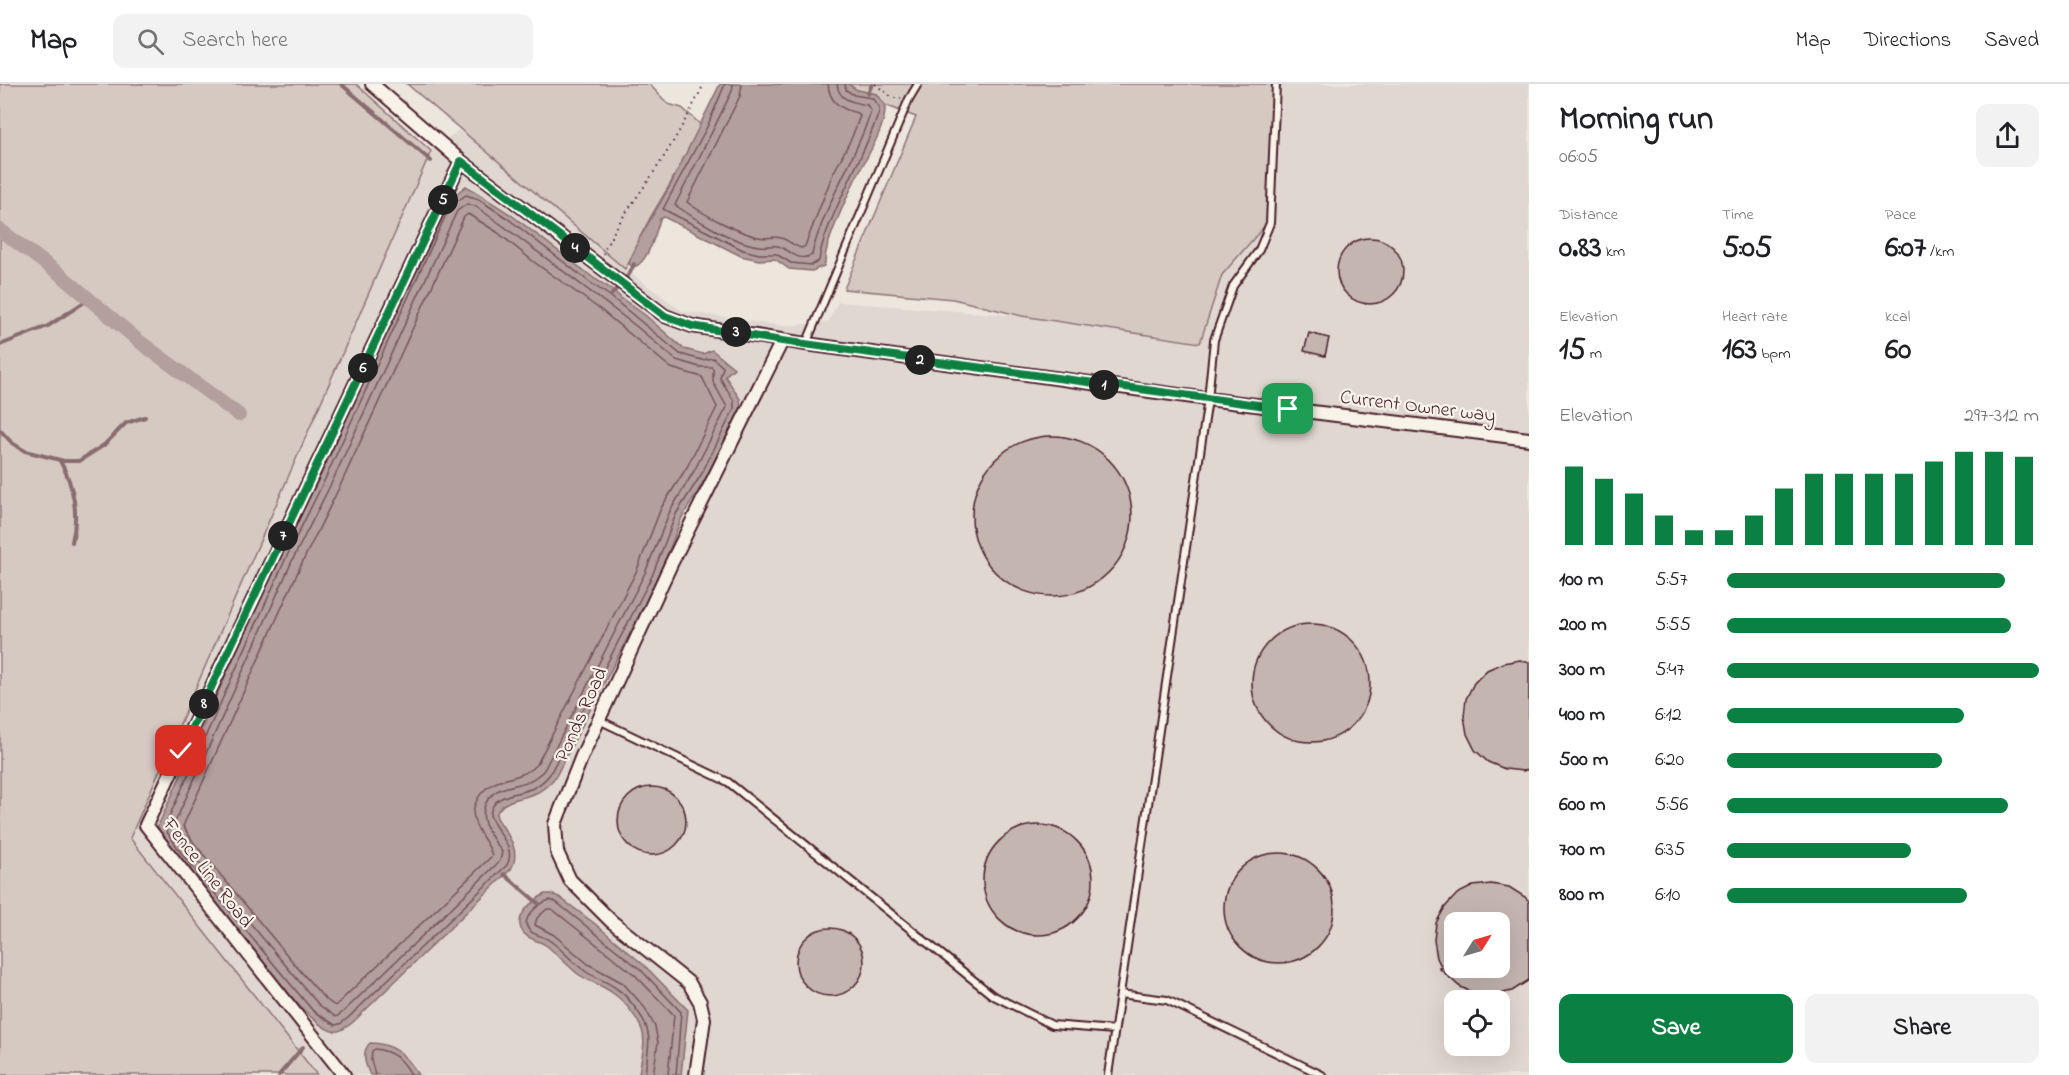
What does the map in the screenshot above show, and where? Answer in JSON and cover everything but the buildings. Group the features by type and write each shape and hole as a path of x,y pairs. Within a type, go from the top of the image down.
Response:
{"street":[{"path":"372,84 461,161"},
{"name":"Current Owner way","path":"461,161 665,316 692,326 782,341 1208,399 1529,439"},
{"name":"Fence Line Road","path":"344,1075 146,825 461,161"},
{"name":"Ponds Road","path":"696,1075 704,1019 700,1002 689,983 611,921 570,880 557,852 555,824 598,719 671,564 782,341"}],"lane":[{"path":"806,344 909,99 918,84"},
{"path":"1108,1075 1208,399 1214,340 1233,286 1259,250 1270,222 1276,84"},
{"path":"598,719 728,782 992,995 1052,1025 1114,1030"},
{"path":"1120,994 1167,1000 1322,1075"}],"path":[{"path":"598,265 611,235 654,172 686,120 704,84"},
{"path":"875,84 893,98 909,99"}],"shaded area":[{"path":"0,84 356,84 431,151 130,838 317,1075 0,1075"},
{"path":"407,84 649,84 668,104 682,108 701,125 625,269"},
{"path":"848,84 1273,84 1268,222 1222,275 1200,343 1022,316 953,299 844,289 916,117 885,105 876,94 857,90"},
{"path":"1273,84 1529,84 1529,1075 317,1075 130,839 431,151 460,129 625,269 682,311 782,326 828,322 838,302 1022,316 1199,343 1222,275 1268,222"}],"water":[{"path":"720,84 848,84 857,90 876,94 883,103 885,109 881,127 838,216 826,252 824,266 812,271 789,269 775,259 759,260 741,256 664,217 660,219 643,261 633,267 629,264 639,239 670,186"},
{"path":"466,186 510,214 595,279 613,290 684,349 703,354 712,350 734,368 725,376 740,399 741,410 706,478 682,517 658,579 555,778 539,792 513,800 499,809 496,814 514,849 514,862 511,869 352,1023 340,1030 332,1031 313,1019 291,996 176,856 161,835 158,826 280,555 320,477 446,202"},
{"path":"545,894 559,897 594,923 644,965 688,1010 681,1075 639,1075 644,1047 643,1035 640,1025 630,1010 610,991 578,974 547,946 523,933 520,923 523,913"},
{"path":"370,1043 385,1045 398,1052 418,1075 370,1075 365,1062 365,1054"}],"waterway":[{"path":"341,84 431,161"},
{"path":"868,94 872,84"},
{"path":"0,230 61,275 140,342 239,415"},
{"path":"612,294 630,273 634,264"},
{"path":"0,345 48,326 89,299"},
{"path":"0,430 12,443 25,451 64,461 79,461 104,445 126,423 145,417"},
{"path":"60,461 69,480 74,500 75,521 72,542"},
{"path":"504,874 539,904"},
{"path":"279,1075 303,1047"}],"route":[{"path":"181,751 461,161 665,316 692,326 782,341 1288,409"}]}
